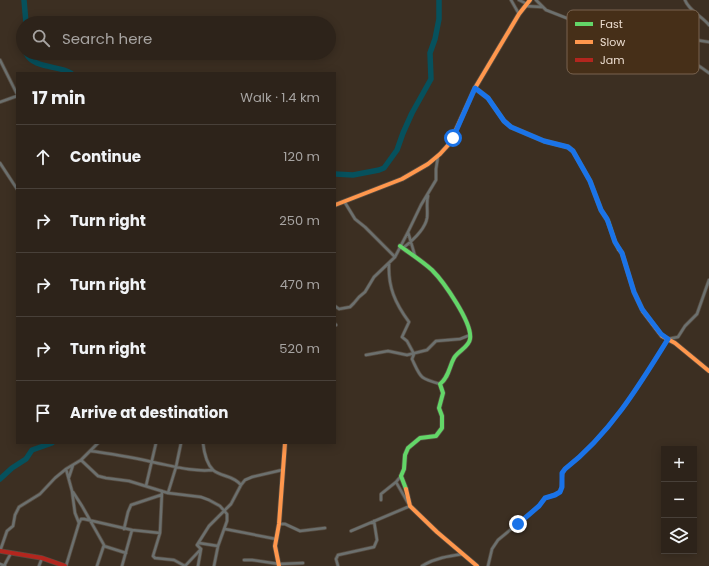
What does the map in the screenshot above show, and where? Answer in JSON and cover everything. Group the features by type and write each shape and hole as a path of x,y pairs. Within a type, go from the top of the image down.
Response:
{"street":[{"path":"511,0 519,14"},
{"path":"519,0 542,7"},
{"path":"536,0 542,7 551,13 567,18"},
{"path":"685,0 693,10"},
{"path":"336,205 403,179 438,156 450,143 475,88 527,3"},
{"path":"699,15 709,25"},
{"path":"699,40 709,42"},
{"path":"0,60 16,93"},
{"path":"699,66 709,73"},
{"path":"475,88 488,98 504,121 511,127 544,141 568,147 573,151 590,181 601,210 607,219 615,242 622,253 634,292 642,309 661,334 675,343 709,371"},
{"path":"0,102 16,95"},
{"path":"336,307 339,309 350,307 365,292 374,277 389,263 402,247 421,205 436,180 438,156"},
{"path":"0,163 16,187"},
{"path":"402,247 410,242 424,225 427,218 428,194"},
{"path":"344,201 355,219 365,227 394,257"},
{"path":"408,232 415,256"},
{"path":"402,247 415,256 442,281 462,313 470,335 469,342 455,356 448,377 440,384"},
{"path":"381,500 382,494 401,476 404,469 405,455 408,448 420,438 436,436 442,428 442,416 439,408 443,393 442,387 440,384 421,377 412,359 414,354 407,341 402,338 409,322 395,301 389,280 389,263"},
{"path":"488,566 492,549 498,540 539,506 545,498 560,492 562,487 562,473 565,469 591,446 621,410 638,388 668,339 678,337 685,326 695,317 709,280"},
{"path":"366,354 388,351 407,355 414,354 427,350 436,341 460,339 470,335"},
{"path":"97,444 81,460 66,468 40,494 19,507 14,515 13,526 7,531 0,551 42,558 66,566 81,519 124,529 160,533"},
{"path":"146,486 156,444"},
{"path":"168,493 181,444"},
{"path":"203,444 207,460 213,470"},
{"path":"279,565 275,546 279,524 285,444"},
{"path":"90,451 195,470 213,470 235,479 241,485"},
{"path":"81,460 98,476 146,486 168,493 209,500 217,504 227,516 225,529 218,546 214,566"},
{"path":"69,478 73,465"},
{"path":"66,468 79,523"},
{"path":"201,548 197,545 209,526 231,504 241,485 248,478 282,470"},
{"path":"401,476 407,491 409,505"},
{"path":"396,482 409,505 475,566"},
{"path":"72,491 104,545 107,548 126,553"},
{"path":"162,491 160,533 153,555 154,558 174,560 185,566 201,548"},
{"path":"124,529 131,505 161,495"},
{"path":"351,531 409,505"},
{"path":"338,566 336,559 338,556 374,547 377,540 374,521"},
{"path":"279,524 285,524 300,531 325,528"},
{"path":"225,529 276,539"},
{"path":"122,566 132,530"},
{"path":"199,543 218,546"},
{"path":"97,566 104,545"},
{"path":"198,566 201,548"},
{"path":"0,564 4,566 11,552"},
{"path":"422,566 444,557 463,554"},
{"path":"39,566 42,558"},
{"path":"244,560 279,565 303,563"}],"waterway":[{"path":"24,0 25,16"},
{"path":"336,174 353,175 379,170 384,168 397,150 412,113 431,79 430,53 435,39 439,19 439,0"},
{"path":"32,60 40,64 69,72"},
{"path":"0,479 12,468 26,459 32,450 49,444"}],"traffic: fast":[{"path":"475,88 488,98 504,121 511,127 544,141 568,147 573,151 590,181 601,210 608,221 619,249"},
{"path":"400,246 432,270 443,283 462,313 470,332 468,344 454,358 447,375 440,384 443,393 439,408 442,416 442,428 436,436 420,438 408,448 405,455 404,469 401,476 406,489"}],"traffic: slow":[{"path":"336,205 402,179 428,164 440,154 450,143 475,88 519,14 530,0"},
{"path":"619,249 622,253 634,292 643,311 662,336 675,343 709,371"},
{"path":"279,566 275,546 279,524 285,444"},
{"path":"406,489 410,506 437,532 477,566"}],"traffic: jam":[{"path":"0,551 42,558 65,566"}],"route":[{"path":"453,138 457,125 475,88 488,98 500,116 511,127 544,141 570,148 590,181 601,210 607,219 615,242 623,256 634,292 642,309 661,334 668,339 638,388 591,446 562,473 562,487 560,492 545,498 539,506 518,524"}]}
